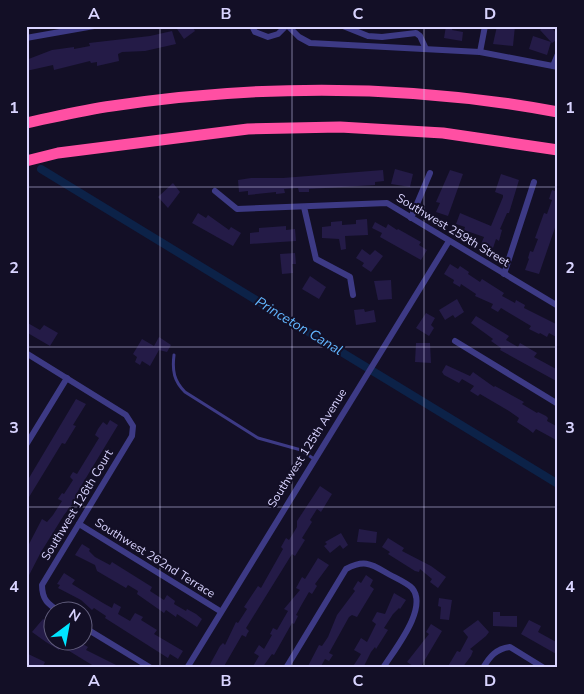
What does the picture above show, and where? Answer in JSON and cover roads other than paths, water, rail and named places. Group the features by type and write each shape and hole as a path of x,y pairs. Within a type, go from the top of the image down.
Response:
{"highway":[{"path":"26,123 110,106 233,92 295,90 355,90 464,96 558,112"},
{"path":"26,161 58,153 248,130 340,127 443,133 558,150"}],"street":[{"path":"26,38 94,26"},
{"path":"252,26 254,32 268,37 278,34 287,26 299,37 310,43 480,52 555,66 558,54"},
{"path":"343,26 368,36 382,37 416,32 426,49"},
{"path":"480,52 485,26"},
{"path":"411,218 430,173"},
{"path":"504,274 534,182"},
{"name":"Southwest 259th Street","path":"215,191 237,209 387,204 558,306"},
{"path":"304,207 316,259 350,277 353,294"},
{"name":"Southwest 125th Avenue","path":"187,668 376,356 449,241"},
{"path":"455,341 558,404"},
{"path":"26,353 67,378 26,445"},
{"name":"Southwest 126th Court","path":"46,602 42,596 42,585 132,436 133,426 126,415 67,378"},
{"name":"Southwest 262nd Terrace","path":"79,524 220,612"},
{"path":"286,668 346,569 358,562 369,563 412,588 418,600 416,614 384,668"},
{"path":"92,632 151,668"},
{"path":"483,668 491,655 501,649 510,647 544,668"}],"lane":[{"path":"174,355 172,370 177,384 185,392 258,438 301,450 314,458"}],"waterway":[{"name":"Princeton Canal","path":"41,169 558,484"}]}
